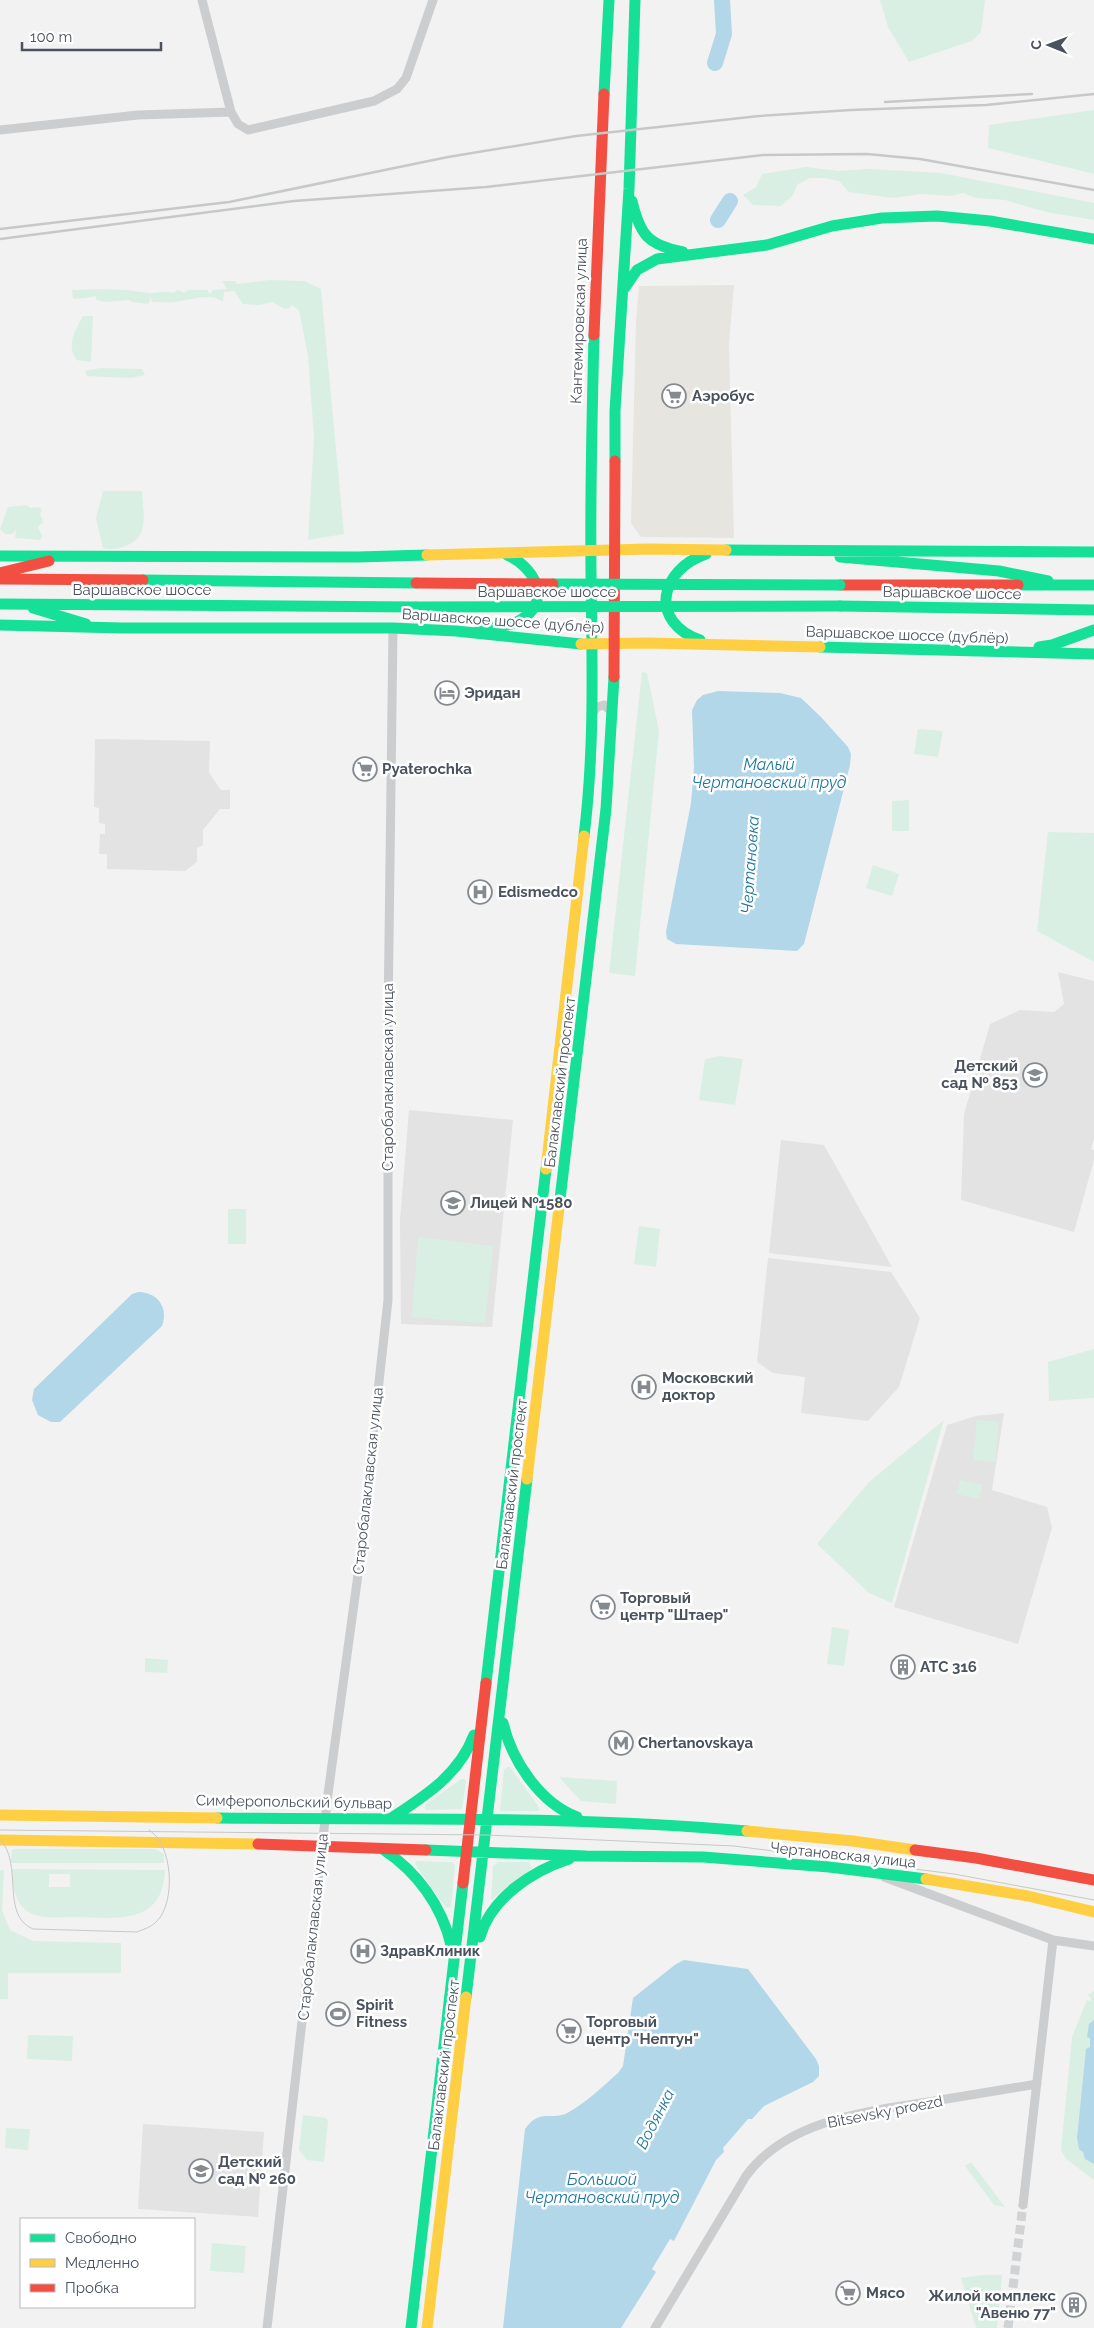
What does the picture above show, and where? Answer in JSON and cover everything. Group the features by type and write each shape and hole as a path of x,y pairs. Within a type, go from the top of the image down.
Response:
{"main road":[{"name":"Кантемировская улица","path":"592,644 590,476 595,269 609,0"},
{"path":"615,644 614,476 621,304 629,189 635,0"},
{"path":"629,189 639,226 648,240 657,246 693,254"},
{"path":"621,304 629,279 639,267 657,259 733,251 767,245 832,226 882,218 937,216 990,221 1094,239"},
{"path":"590,476 593,483 600,488 612,484 614,476"},
{"path":"0,556 358,557 590,549 1094,552"},
{"path":"768,549 999,571 1066,585"},
{"path":"735,645 693,639 686,635 673,622 666,597 670,580 687,560 694,556 736,550"},
{"path":"456,631 513,623 524,617 533,608 537,588 534,574 525,563 500,552"},
{"path":"0,573 76,556"},
{"name":"Варшавское шоссе","path":"0,579 416,583 1094,585"},
{"name":"Варшавское шоссе","path":"0,604 416,607 840,606 1094,610"},
{"path":"14,604 48,611 98,628"},
{"name":"Варшавское шоссе (дублёр)","path":"0,625 98,628 393,628 456,631 558,643 735,645 1094,654"},
{"path":"1010,652 1052,645 1094,630"},
{"name":"Балаклавский проспект","path":"410,2328 588,804 592,644"},
{"name":"Балаклавский проспект","path":"427,2328 472,1965 606,809 615,644"},
{"path":"390,1819 424,1796 461,1765 471,1748 483,1706"},
{"path":"501,1708 504,1735 512,1750 547,1799 565,1813 587,1820"},
{"name":"Симферопольский бульвар","path":"0,1815 587,1820"},
{"path":"467,1850 477,1830 488,1818"},
{"path":"469,1819 477,1830 484,1851"},
{"name":"Чертановская улица","path":"587,1820 709,1826 853,1841 976,1858 1094,1880"},
{"path":"0,1840 322,1846 586,1856"},
{"path":"382,1848 397,1857 412,1873 446,1922 451,1944 451,1978"},
{"path":"472,1965 486,1919 491,1912 537,1871 547,1865 586,1856"},
{"name":"Чертановская улица","path":"586,1856 703,1857 873,1872 988,1888 1094,1912"}],"street":[{"path":"202,0 231,112 238,124 248,130 374,101 397,89 406,78 433,0"},
{"path":"0,130 138,115 231,112"},
{"name":"Старобалаклавская улица","path":"267,2328 325,1818 358,1573 388,1300 388,1019 393,628"},
{"path":"591,715 597,707 604,705 611,710 612,718"},
{"path":"558,1065 559,1071 566,1077 574,1073 576,1069"},
{"path":"531,1298 537,1290 544,1290 548,1295 549,1302"},
{"path":"479,1741 480,1748 486,1752 494,1750 497,1744"},
{"path":"873,1872 1053,1940 1094,1946"},
{"path":"1023,2205 1053,1940"},
{"name":"Bitsevsky proezd","path":"655,2328 746,2176 754,2165 776,2146 815,2126 852,2116 1037,2084"},
{"path":"437,2094 442,2088 447,2086 452,2088 455,2093"}],"shaded area":[{"path":"734,285 729,344 734,538 641,537 631,523 636,322 639,286"},
{"path":"95,739 210,741 209,773 221,790 230,790 230,809 220,809 203,830 203,845 197,848 197,862 185,871 107,869 107,854 99,854 100,834 105,834 105,824 99,823 99,808 94,807"},
{"path":"1058,972 1094,981 1094,1139 1091,1149 1094,1150 1094,1160 1074,1232 961,1200 964,1114 990,1024 1020,1010 1054,1012 1064,1004"},
{"name":"Лицей №1580","path":"409,1110 513,1120 492,1327 401,1324 400,1220"},
{"path":"781,1140 824,1145 892,1267 769,1253"},
{"path":"768,1258 891,1272 920,1318 899,1387 868,1421 801,1413 805,1377 773,1373 757,1362"},
{"path":"1004,1413 992,1490 1047,1507 1052,1528 1018,1644 894,1607 947,1425 976,1416"},
{"name":"Детский сад № 260","path":"143,2124 264,2132 258,2217 138,2209"}],"green space":[{"path":"880,0 985,0 981,32 972,41 909,62 888,27"},
{"path":"1094,110 1094,174 988,148 989,125"},
{"path":"806,167 839,171 869,169 941,173 1094,203 1094,220 1046,212 1005,200 976,198 963,193 950,196 921,194 893,198 849,192 839,181 825,178 810,178 798,184 792,196 781,206 753,205 743,195 756,187 762,174"},
{"path":"269,280 304,281 321,289 344,534 308,540 314,438 308,356 299,310 291,305 290,308 285,309 272,302 259,305 243,304 234,291 224,292 223,301 206,297 173,302 152,302 150,296 150,302 147,304 129,300 106,302 97,300 95,296 75,299 73,298 72,290 100,289 173,293 178,290 184,293 188,290 207,290 210,294 213,290 227,289 222,281 235,281 237,284"},
{"path":"83,316 93,316 91,362 77,360 72,349 73,338"},
{"path":"100,368 142,369 145,375 130,378 87,376 85,371"},
{"path":"103,491 142,491 144,516 142,530 134,542 114,549 103,548 96,518"},
{"path":"27,505 30,508 39,507 42,510 40,514 43,522 38,527 42,536 40,540 15,538 16,530 12,534 5,534 0,529 8,507"},
{"path":"642,672 647,673 659,731 635,976 609,973"},
{"path":"918,729 943,731 938,757 914,754"},
{"path":"909,800 909,831 892,831 892,801"},
{"path":"1048,832 1094,833 1094,962 1037,931"},
{"path":"873,865 899,874 892,896 866,888"},
{"path":"720,1056 743,1059 735,1105 699,1100 705,1059"},
{"path":"228,1209 246,1209 246,1244 228,1244"},
{"path":"639,1226 660,1229 656,1267 634,1264"},
{"path":"418,1237 493,1246 485,1323 412,1317"},
{"path":"1094,1349 1094,1398 1049,1401 1048,1362"},
{"path":"944,1420 892,1603 869,1593 817,1544 869,1482"},
{"path":"977,1420 999,1422 995,1462 973,1460"},
{"path":"960,1480 982,1485 979,1499 957,1494"},
{"path":"832,1627 849,1630 844,1666 827,1664"},
{"path":"145,1658 168,1660 167,1673 145,1672"},
{"path":"510,1767 539,1807 539,1811 500,1811 504,1770"},
{"path":"559,1777 617,1781 616,1804 581,1801"},
{"path":"461,1779 465,1779 466,1782 462,1809 425,1810 425,1805"},
{"path":"12,1849 155,1849 164,1854 164,1863 11,1863"},
{"path":"416,1861 452,1862 455,1865 451,1907 446,1908 415,1864"},
{"path":"498,1862 529,1862 532,1868 491,1900 493,1866"},
{"path":"12,1869 165,1870 162,1888 156,1901 147,1910 135,1915 106,1918 50,1917 32,1914 19,1902 13,1886","holes":["49,1874 70,1874 70,1887 49,1887"]},
{"path":"0,1870 4,1870 2,1910 10,1930 33,1941 121,1943 121,1973 8,1973 8,1999 0,1999"},
{"path":"1094,1991 1094,2180 1066,2159 1061,2150 1072,2037 1087,2000 1090,2001 1091,1998 1088,1995"},
{"path":"28,2035 73,2036 72,2061 27,2059"},
{"path":"303,2115 326,2118 328,2121 324,2162 307,2160 299,2150"},
{"path":"6,2128 30,2129 28,2150 5,2148"},
{"path":"971,2162 1005,2207 994,2205 965,2166"},
{"path":"212,2243 246,2246 244,2273 210,2271"},
{"path":"1002,2275 997,2328 976,2328 961,2278"}],"water":[{"name":"Малый Чертановский пруд","path":"718,691 780,693 801,698 848,747 851,754 850,765 804,944 797,951 676,944 667,939 666,932 691,803 694,767 692,710 697,700 703,695"},
{"path":"138,1292 151,1295 160,1302 164,1313 162,1326 60,1422 51,1422 38,1415 32,1400 34,1389 132,1294"},
{"name":"Большой Чертановский пруд","path":"684,1960 748,1969 816,2059 819,2066 819,2076 813,2082 764,2106 752,2119 748,2119 723,2148 724,2152 716,2160 674,2241 670,2239 652,2269 656,2272 621,2328 503,2328 525,2129 536,2118 563,2115 576,2108 618,2073 623,2066 633,1998 676,1964"},
{"path":"1094,2020 1094,2164 1085,2159 1083,2152 1079,2149 1077,2138 1086,2049 1090,2047 1090,2038 1087,2037 1089,2024"}],"waterway":[{"name":"Чертановка","path":"715,63 724,34 722,0"},
{"name":"Чертановка","path":"718,220 730,201"}],"tunnel":[{"path":"1008,2328 1023,2205"}],"tram line":[{"path":"0,1830 486,1835 734,1846 954,1874 1094,1900"},
{"path":"0,1839 7,1850 11,1862 14,1901 17,1913 23,1922 33,1929 137,1932 157,1921 163,1912 169,1888 167,1860 163,1847 157,1837 149,1830"}],"railway":[{"path":"885,102 1032,94"},
{"path":"0,229 229,202 448,157 576,136 759,116 851,110 986,105 1094,94"},
{"path":"0,239 294,201 486,187 763,155 867,154 920,159 1094,190"}],"traffic: fast":[{"path":"604,94 609,0"},
{"path":"615,461 615,411 629,189 635,0"},
{"path":"632,201 638,222 647,237 661,246 683,252"},
{"path":"624,289 637,270 657,259 767,245 832,226 882,218 937,216 990,221 1094,239"},
{"path":"584,836 588,803 592,704 591,512 594,335"},
{"path":"726,550 1094,552"},
{"path":"700,640 684,632 673,621 667,609 666,596 670,583 678,572 690,562 706,554"},
{"path":"0,556 358,557 427,555"},
{"path":"480,628 502,626 517,622 531,611 536,602 538,593 531,575 525,567 507,555"},
{"path":"840,557 999,571 1048,581"},
{"path":"143,580 416,583"},
{"path":"553,584 840,585"},
{"path":"1018,585 1094,585"},
{"path":"0,604 416,607"},
{"path":"840,606 1094,610"},
{"path":"416,607 840,606"},
{"path":"33,608 86,624"},
{"path":"0,625 122,628 393,628 456,631 581,644"},
{"path":"1039,647 1052,645 1094,630"},
{"path":"820,647 1094,654"},
{"path":"559,1208 606,809 614,677"},
{"path":"486,1683 546,1169"},
{"path":"466,1997 527,1479"},
{"path":"503,1723 513,1752 530,1779 551,1802 577,1817"},
{"path":"390,1819 428,1793 450,1773 468,1749 474,1735"},
{"path":"217,1818 549,1820 615,1822 747,1831"},
{"path":"384,1850 407,1869 427,1891 441,1917 451,1945"},
{"path":"426,1850 586,1856 703,1857 829,1867 926,1879"},
{"path":"480,1937 485,1923 503,1898 527,1879 555,1864 569,1859"},
{"path":"411,2328 463,1883"}],"traffic: slow":[{"path":"427,555 648,549 726,550"},
{"path":"581,644 648,643 820,647"},
{"path":"546,1169 584,836"},
{"path":"527,1479 559,1208"},
{"path":"0,1815 217,1818"},
{"path":"747,1831 853,1841 915,1850"},
{"path":"0,1840 258,1844"},
{"path":"926,1879 1028,1896 1094,1912"},
{"path":"427,2328 466,1997"}],"traffic: jam":[{"path":"594,335 604,94"},
{"path":"614,677 615,461"},
{"path":"0,573 49,561"},
{"path":"0,579 143,580"},
{"path":"416,583 553,584"},
{"path":"840,585 1018,585"},
{"path":"463,1883 486,1683"},
{"path":"258,1844 426,1850"},
{"path":"915,1850 976,1858 1094,1880"}],"place":[{"name":"Аэробус","path":"674,396"},
{"name":"Эридан","path":"447,693"},
{"name":"Pyaterochka","path":"365,769"},
{"name":"Edismedco","path":"480,892"},
{"name":"Детский сад № 853","path":"1035,1075"},
{"name":"Лицей №1580","path":"453,1203"},
{"name":"Московский доктор","path":"644,1387"},
{"name":"Торговый центр \"Штаер\"","path":"603,1607"},
{"name":"АТС 316","path":"903,1667"},
{"name":"Chertanovskaya","path":"621,1743"},
{"name":"ЗдравКлиник","path":"363,1951"},
{"name":"Spirit Fitness","path":"338,2014"},
{"name":"Торговый центр \"Нептун\"","path":"569,2031"},
{"name":"Детский сад № 260","path":"201,2171"},
{"name":"Мясо","path":"848,2293"},
{"name":"Жилой комплекс \"Авеню 77\"","path":"1074,2305"}],"water label":[{"name":"Водянка","path":"655,2119"}]}
